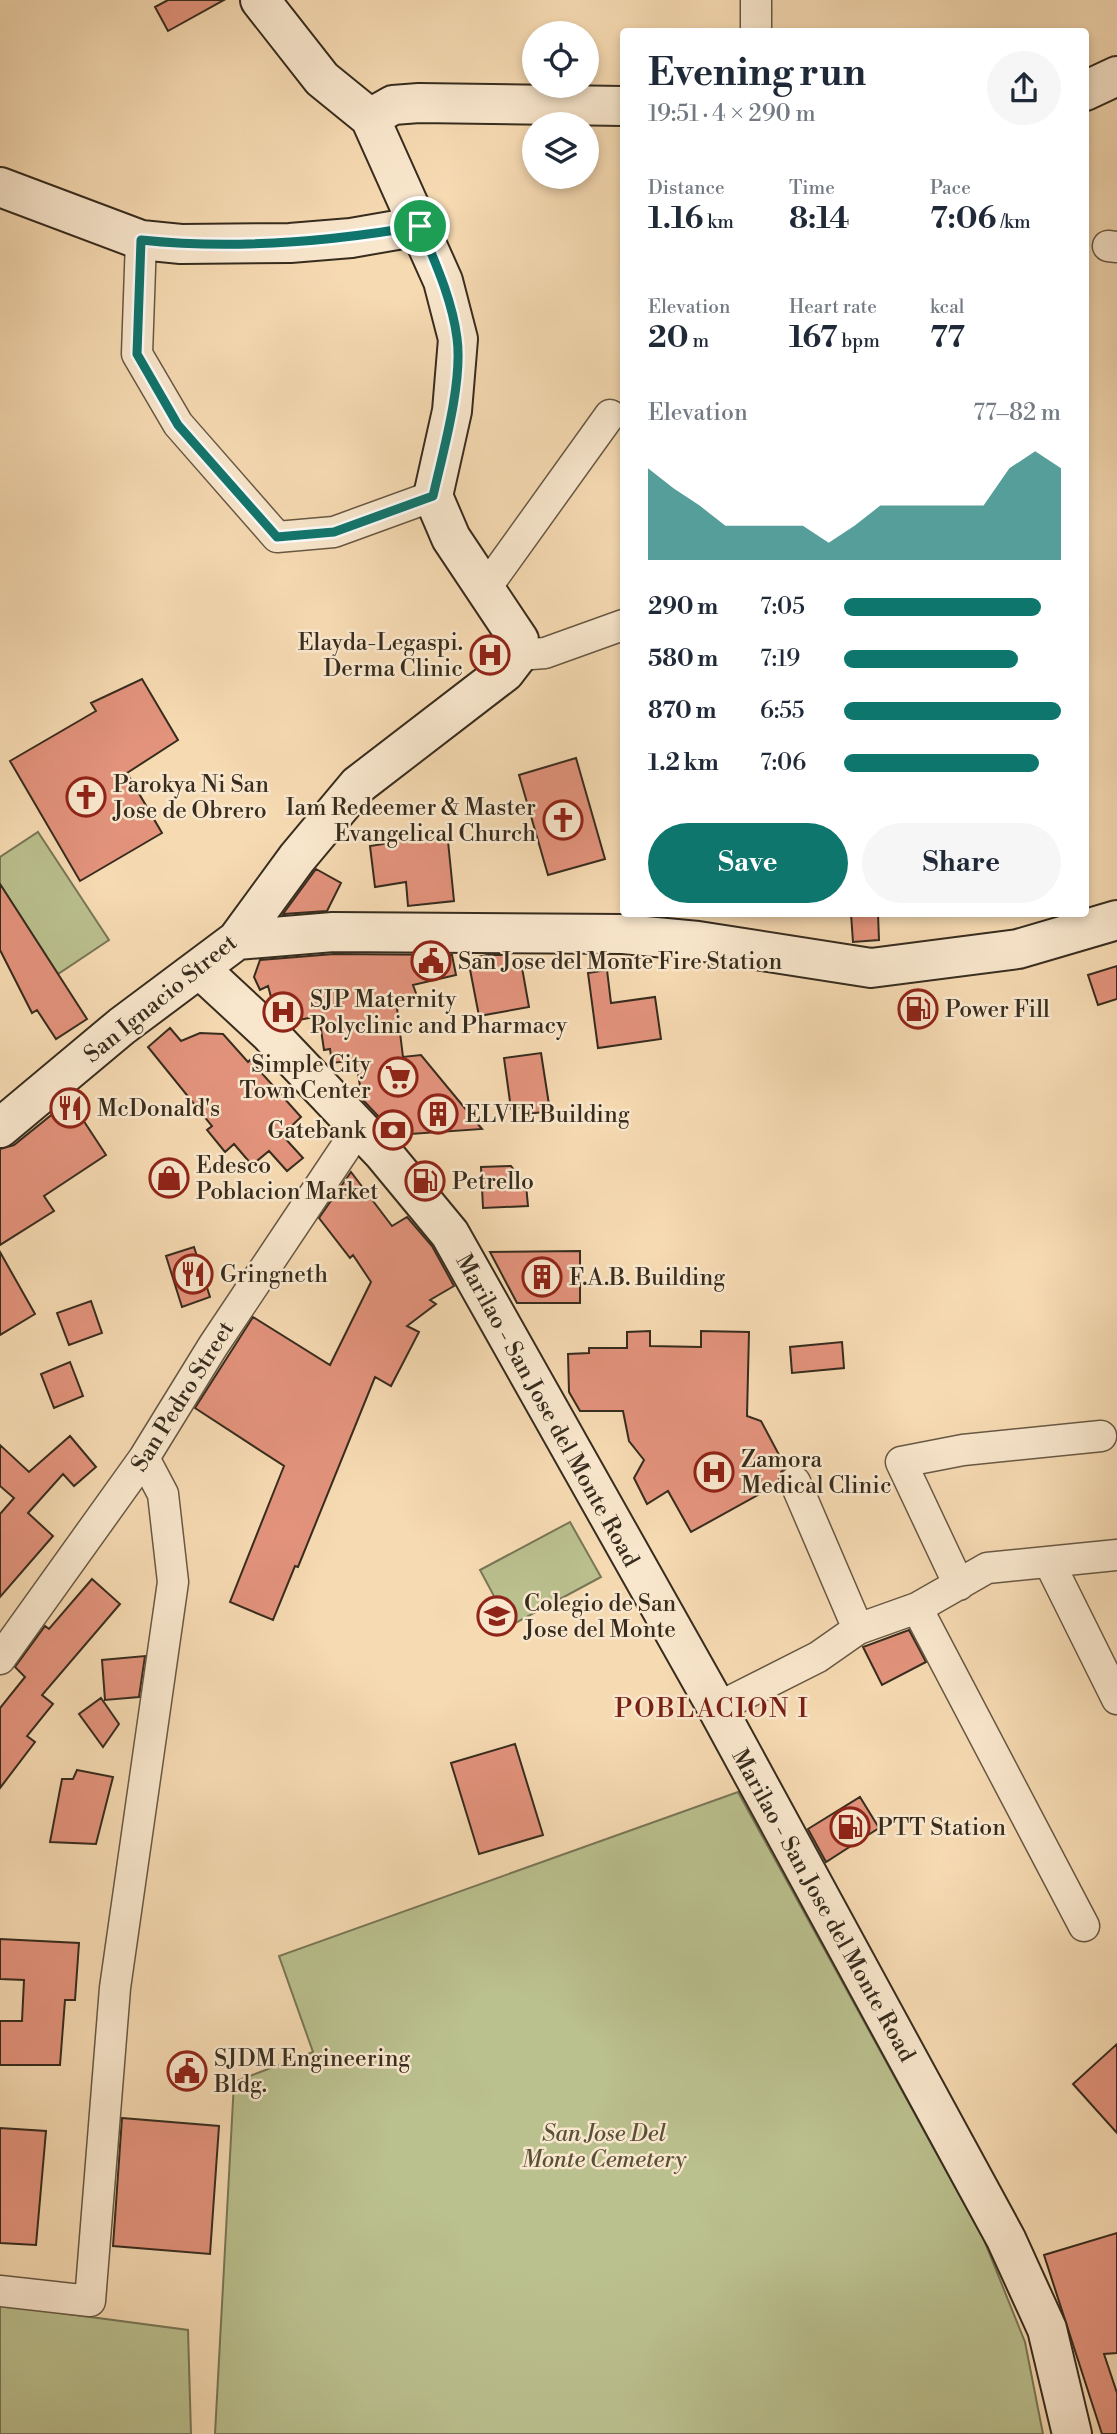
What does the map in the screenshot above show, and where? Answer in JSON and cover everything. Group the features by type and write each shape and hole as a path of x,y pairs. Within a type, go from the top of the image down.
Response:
{"street":[{"path":"260,0 322,79 370,118 443,281 458,339 452,411 433,496 451,538 519,640 518,655 545,653 620,626"},
{"path":"756,0 756,28"},
{"path":"1089,89 1117,76"},
{"path":"370,118 393,105 419,103 620,106"},
{"path":"0,187 141,240 181,244 290,243 351,238 420,226"},
{"path":"141,240 137,354 178,425 277,537 334,532 433,496"},
{"path":"485,589 610,415"},
{"name":"San Ignacio Street","path":"4,1115 237,940 297,858 358,785 505,672 518,655"},
{"path":"237,940 333,932 623,934 698,941 871,968 1018,949 1117,920"},
{"name":"Marilao - San Jose del Monte Road","path":"200,969 268,1032 383,1153 450,1234 717,1708 1006,2239 1047,2329 1072,2434"},
{"name":"San Pedro Street","path":"0,1659 144,1458 212,1346 358,1129"},
{"path":"959,1585 901,1462 963,1450 1101,1436"},
{"path":"0,2291 90,2301 115,1988 173,1582 163,1494 144,1458"},
{"path":"795,1482 858,1629"},
{"path":"717,1708 818,1657 858,1629 918,1608 987,1568 1117,1555"},
{"path":"1049,1562 1117,1699"},
{"path":"918,1608 1084,1926"}],"green space":[{"path":"38,832 109,940 58,974 0,884 0,857"},
{"path":"570,1522 601,1577 510,1626 480,1570"},
{"name":"San Jose Del Monte Cemetery","path":"738,1792 984,2240 1025,2342 1043,2434 215,2434 234,2082 313,2052 279,1956"},
{"path":"0,2305 188,2330 191,2434 0,2434"}],"building":[{"path":"168,0 224,0 168,31 155,7"},
{"name":"Parokya Ni San Jose de Obrero","path":"142,679 178,740 127,773 162,833 80,881 10,761 96,711 91,703"},
{"name":"Iam Redeemer & Master Evangelical Church","path":"576,758 605,859 548,875 519,775"},
{"path":"447,831 454,901 408,906 406,882 375,887 370,846 403,841 402,835"},
{"path":"316,869 341,883 327,911 283,914"},
{"path":"0,884 87,1019 56,1039 37,1010 32,1013 0,950"},
{"path":"851,917 878,917 879,940 853,942"},
{"path":"334,954 452,955 456,975 413,985 417,996 396,1000 403,1057 421,1055 482,1129 396,1135 362,1099 356,1060 332,1063 330,1049 324,1050 319,1016 289,1022 274,1008 268,986 260,990 254,977 260,960"},
{"path":"504,955 506,965 521,962 529,1007 479,1016 468,959"},
{"path":"1117,966 1117,999 1098,1005 1088,975"},
{"path":"607,970 611,1003 655,997 661,1039 598,1048 588,973"},
{"path":"170,1028 181,1041 200,1033 223,1034 248,1062 250,1060 301,1117 282,1135 303,1158 287,1171 269,1151 252,1165 234,1144 225,1152 207,1130 212,1126 148,1047"},
{"path":"541,1053 550,1111 528,1114 527,1106 511,1109 504,1058"},
{"path":"70,1100 106,1155 44,1196 54,1211 0,1245 0,1149 14,1145"},
{"path":"511,1166 526,1185 528,1206 483,1208 481,1167"},
{"path":"351,1172 392,1226 407,1217 432,1246 454,1286 430,1300 436,1304 407,1326 419,1332 391,1386 375,1377 298,1567 295,1566 273,1620 230,1602 284,1466 195,1408 253,1317 330,1365 371,1282 353,1255 350,1258 319,1218"},
{"path":"194,1247 210,1297 182,1307 166,1256"},
{"name":"F.A.B. Building","path":"580,1251 580,1303 517,1303 490,1252"},
{"path":"0,1252 35,1314 0,1335"},
{"path":"91,1301 102,1333 69,1345 57,1313"},
{"path":"650,1331 650,1346 701,1347 701,1331 749,1332 747,1416 761,1421 786,1468 781,1472 778,1484 691,1532 668,1491 647,1504 634,1478 644,1460 629,1441 623,1411 580,1411 569,1392 568,1354 589,1353 589,1348 627,1348 627,1332"},
{"path":"842,1342 844,1368 792,1373 790,1347"},
{"path":"70,1362 83,1396 54,1408 41,1374"},
{"path":"70,1436 96,1467 74,1486 63,1474 28,1513 53,1536 0,1597 0,1514 14,1498 0,1486 0,1445 29,1472"},
{"path":"92,1579 120,1604 42,1695 53,1704 27,1736 35,1742 0,1788 0,1708 25,1677 15,1667 45,1626 49,1629"},
{"path":"909,1630 926,1662 882,1685 863,1647"},
{"path":"145,1656 139,1697 105,1700 102,1660"},
{"path":"101,1698 119,1724 103,1747 79,1714"},
{"path":"515,1744 543,1835 479,1854 451,1763"},
{"path":"77,1770 113,1777 96,1844 50,1842 62,1779 73,1779"},
{"path":"860,1797 879,1828 826,1862 808,1829"},
{"path":"0,1939 79,1943 75,2000 65,2000 60,2065 0,2065 0,2021 22,2021 24,1980 0,1979"},
{"path":"1117,2044 1117,2133 1073,2084"},
{"path":"122,2118 219,2126 210,2254 113,2246"},
{"path":"0,2128 46,2131 36,2245 0,2243"},
{"path":"1117,2233 1117,2353 1104,2354 1117,2393 1117,2434 1102,2434 1044,2255"}],"place":[{"name":"Elayda-Legaspi. Derma Clinic","path":"490,655"},
{"name":"Parokya Ni San Jose de Obrero","path":"86,797"},
{"name":"Iam Redeemer & Master Evangelical Church","path":"563,820"},
{"name":"San Jose del Monte Fire Station","path":"431,961"},
{"name":"Power Fill","path":"918,1009"},
{"name":"SJP Maternity Polyclinic and Pharmacy","path":"283,1012"},
{"name":"Simple City Town Center","path":"398,1077"},
{"name":"McDonald's","path":"70,1108"},
{"name":"ELVIE Building","path":"438,1114"},
{"name":"Gatebank","path":"393,1130"},
{"name":"Edesco Poblacion Market","path":"169,1178"},
{"name":"Petrello","path":"425,1181"},
{"name":"Gringneth","path":"193,1274"},
{"name":"F.A.B. Building","path":"542,1277"},
{"name":"Zamora Medical Clinic","path":"714,1472"},
{"name":"Colegio de San Jose del Monte","path":"497,1616"},
{"name":"PTT Station","path":"850,1827"},
{"name":"SJDM Engineering Bldg.","path":"187,2071"}],"district":[{"name":"POBLACION I","path":"712,1708"}],"route":[{"path":"420,226 443,281 458,339 452,411 433,496 334,532 277,537 178,425 137,354 137,293 141,240 181,244 290,243 351,238 420,226"}]}
